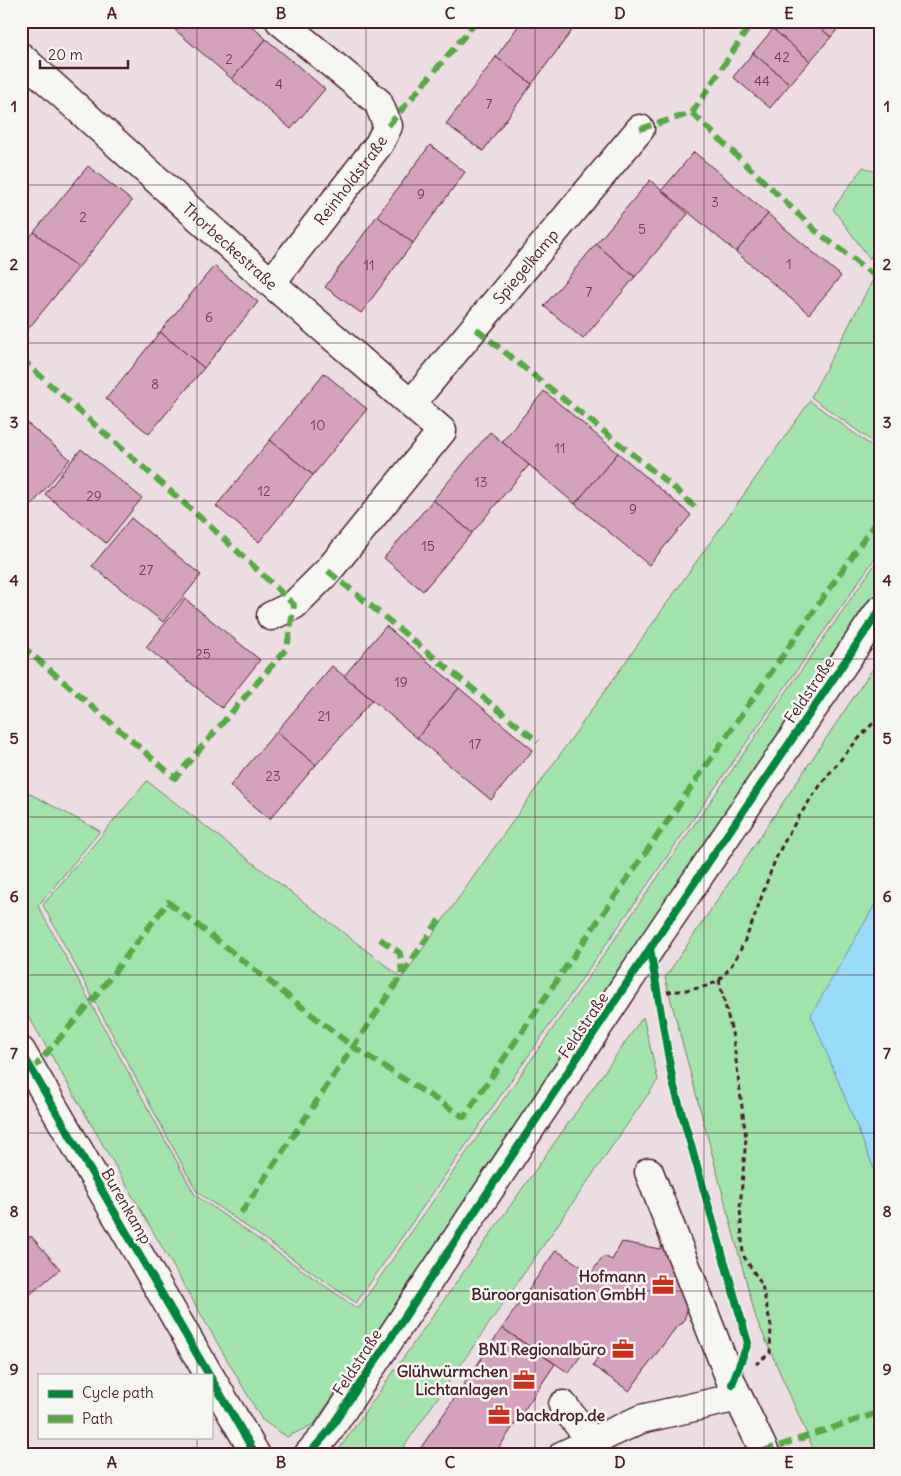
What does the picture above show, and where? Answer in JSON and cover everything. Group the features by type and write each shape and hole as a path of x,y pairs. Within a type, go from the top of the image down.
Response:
{"street":[{"name":"Reinholdstraße","path":"271,283 379,144 388,126 378,102 280,21"},
{"name":"Thorbeckestraße","path":"21,57 271,283 442,431 328,571 294,605 271,616"},
{"name":"Spiegelkamp","path":"411,404 640,129"},
{"name":"Feldstraße","path":"308,1455 328,1432 650,949 880,610"},
{"name":"Burenkamp","path":"21,1051 208,1374"},
{"path":"649,1172 735,1391 766,1455"},
{"path":"212,1380 256,1455"},
{"path":"563,1455 641,1419 735,1391"},
{"path":"563,1405 592,1442"}],"path":[{"path":"658,993 693,989 719,980 737,956 779,852 811,798 856,741 880,716"},
{"path":"650,949 659,1002"},
{"path":"719,980 733,1037 746,1138 740,1208 743,1255 762,1285 771,1326 770,1352 735,1391"}],"green space":[{"path":"863,167 880,174 880,227 870,259 833,209"},
{"path":"880,261 880,447 811,397 875,276"},
{"path":"810,401 880,452 880,551 356,1303 197,1192 43,905 147,781 402,978"},
{"path":"880,557 880,590 314,1424 287,1437 262,1420 21,1003 21,789 100,831 38,906 195,1195 358,1309"},
{"path":"880,658 880,896 812,1015 880,1183 880,1455 816,1455 756,1318 665,978"},
{"path":"643,1017 658,1080 398,1455 335,1455"}],"water":[{"path":"880,896 880,1183 811,1015"}],"building":[{"path":"179,21 246,21 266,39 232,79 173,28"},
{"path":"522,21 579,21 532,84 496,57"},
{"path":"780,21 812,21 831,37 810,61 773,29"},
{"path":"812,21 844,21 831,37"},
{"path":"773,29 810,61 790,84 753,53"},
{"path":"266,39 325,89 291,129 232,79"},
{"path":"753,53 790,84 770,108 733,77"},
{"path":"496,57 532,84 483,151 446,124"},
{"path":"430,145 465,172 413,243 377,216"},
{"path":"694,152 768,214 736,252 662,190"},
{"path":"88,166 132,201 78,268 34,232"},
{"path":"650,180 688,214 635,277 596,244"},
{"path":"768,214 841,276 809,314 736,252"},
{"path":"377,216 413,243 361,313 325,287"},
{"path":"34,232 78,268 24,334 21,333 21,248"},
{"path":"596,244 635,277 583,339 544,306"},
{"path":"214,266 258,302 204,368 160,332"},
{"path":"160,332 204,368 149,434 106,399"},
{"path":"324,373 367,409 313,475 270,440"},
{"path":"544,391 618,453 575,504 502,442"},
{"path":"21,418 70,459 31,506 21,498"},
{"path":"490,432 529,465 472,533 433,500"},
{"path":"270,440 313,475 259,542 216,506"},
{"path":"81,449 142,498 106,543 45,494"},
{"path":"618,453 691,515 649,565 575,504"},
{"path":"433,500 472,533 423,591 384,558"},
{"path":"131,518 201,575 163,622 92,566"},
{"path":"185,599 260,660 222,708 146,647"},
{"path":"386,626 459,688 417,738 344,676"},
{"path":"332,666 372,700 316,765 276,732"},
{"path":"459,688 533,750 491,800 417,738"},
{"path":"276,732 316,765 270,819 230,786"},
{"path":"669,1233 687,1306 686,1314 683,1323 677,1326 629,1391 593,1366 599,1355 588,1345 569,1373 502,1328 556,1250 591,1273 604,1256 612,1260 622,1242 660,1249"},
{"path":"31,1236 60,1269 21,1302 21,1244"},
{"path":"502,1328 555,1364 494,1455 416,1455"}],"marked path":[{"path":"388,126 477,21"},
{"path":"640,129 692,113 753,21"},
{"path":"692,113 816,231 880,280"},
{"path":"476,329 677,490 699,511"},
{"path":"21,358 227,542 294,605 287,648 175,778 21,645"},
{"path":"32,1070 92,1001 168,902 353,1047 464,1117 568,964 880,516"},
{"path":"328,571 538,742"},
{"path":"241,1213 439,920"},
{"path":"380,939 400,953 402,974"},
{"path":"763,1451 880,1412"}],"cycle path":[{"path":"308,1455 328,1432 663,929 880,610"},
{"path":"650,949 673,1083 748,1343 732,1384"},
{"path":"21,1051 208,1374"},
{"path":"212,1380 256,1455"}],"place":[{"name":"Hofmann Büroorganisation GmbH","path":"663,1285"},
{"name":"BNI Regionalbüro","path":"623,1349"},
{"name":"Glühwürmchen Lichtanlagen","path":"524,1380"},
{"name":"backdrop.de","path":"499,1415"}]}
